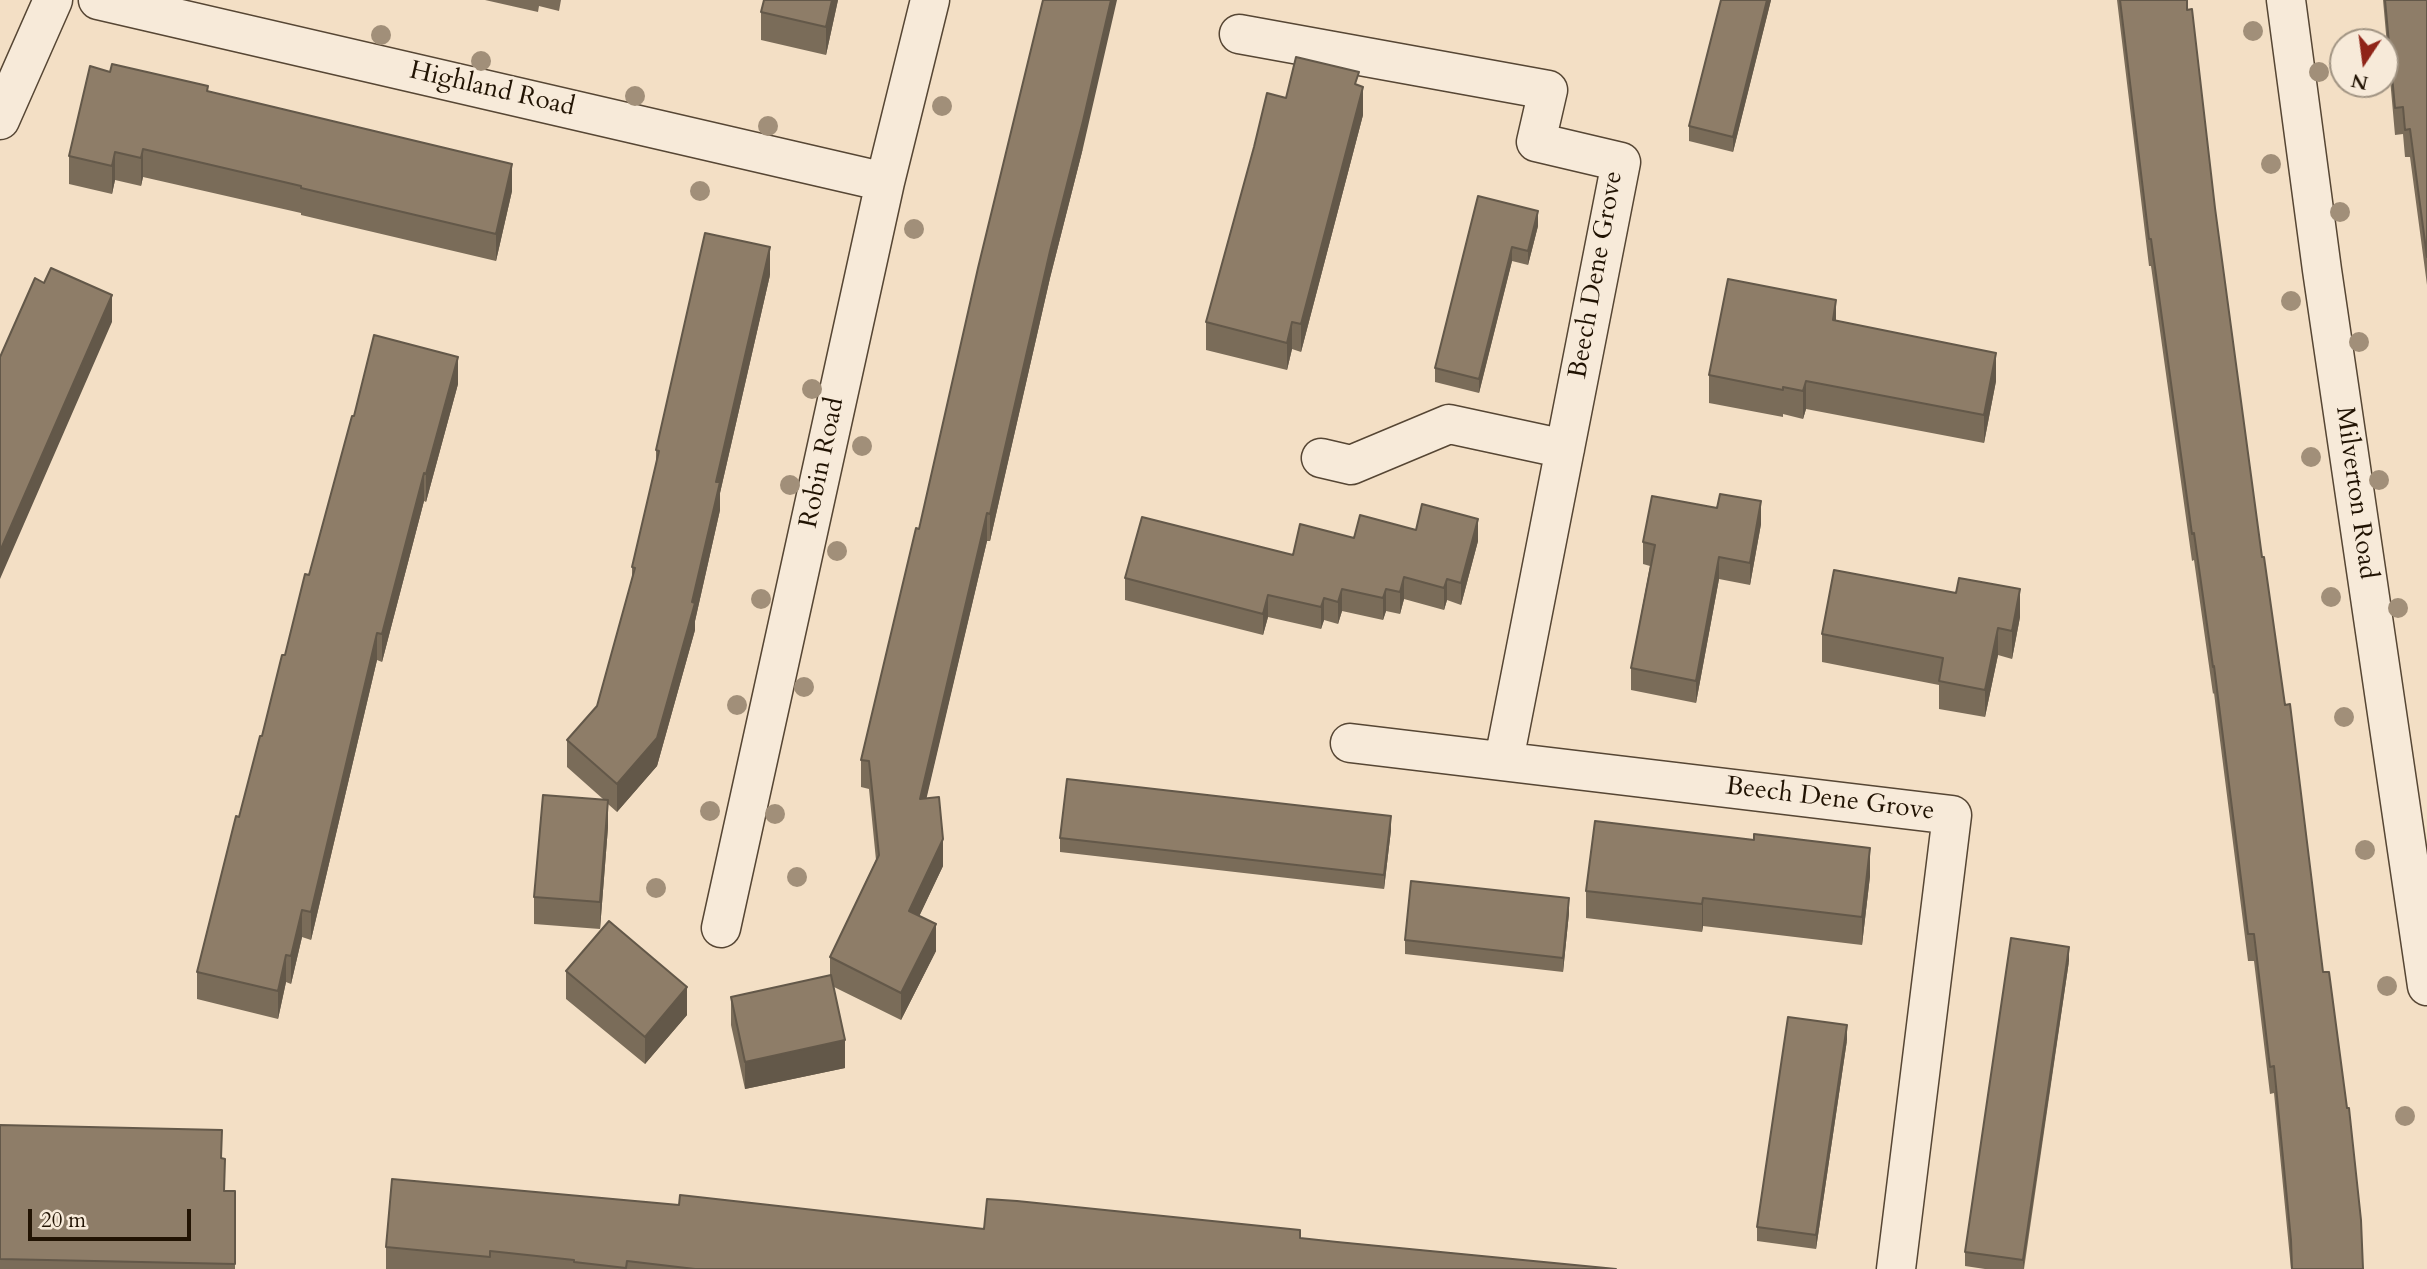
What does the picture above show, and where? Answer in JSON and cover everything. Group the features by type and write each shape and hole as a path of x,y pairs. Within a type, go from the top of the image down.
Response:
{"street":[{"path":"0,120 53,0"},
{"name":"Highland Road","path":"98,0 886,182"},
{"name":"Robin Road","path":"721,928 886,182 930,0"},
{"name":"Milverton Road","path":"2286,0 2324,284 2427,986"},
{"name":"Beech Dene Grove","path":"1239,34 1548,90 1536,142 1621,162 1504,760"},
{"path":"1321,458 1351,465 1449,424 1565,449"},
{"name":"Beech Dene Grove","path":"1350,743 1952,815 1896,1269"}],"building":[{"path":"764,0 832,0 826,27 761,12"},
{"path":"1043,0 1111,0 920,799 939,797 943,839 909,911 936,924 901,993 830,957 879,855 869,761 861,760 916,528 919,529 978,268"},
{"path":"1721,0 1767,0 1733,137 1689,126"},
{"path":"2120,0 2187,0 2187,10 2192,9 2215,208 2262,557 2285,705 2290,704 2323,972 2329,972 2349,1108 2361,1220 2363,1269 2292,1269 2274,1066 2270,1067 2254,934 2248,934 2214,666 2149,239"},
{"path":"2385,0 2427,0 2427,257 2410,129 2405,130 2403,107 2395,108 2394,98 2399,98 2399,28 2388,28"},
{"path":"1296,57 1359,72 1355,84 1363,87 1301,324 1292,322 1287,343 1206,322 1267,93 1286,98"},
{"path":"112,64 208,86 207,91 512,164 496,234 143,149 141,158 115,152 112,166 69,156 90,66 110,72"},
{"path":"1478,196 1538,211 1528,251 1512,247 1479,379 1435,368"},
{"path":"705,233 770,247 716,482 720,482 692,602 695,603 657,738 617,784 567,740 597,706 635,568 632,567 659,451 656,450"},
{"path":"51,268 112,295 0,551 0,357 35,278 44,283"},
{"path":"1728,279 1836,300 1833,320 1996,353 1984,415 1806,381 1803,391 1783,387 1783,390 1709,375"},
{"path":"374,335 458,357 382,634 377,633 311,912 302,910 291,956 286,955 278,991 197,972 236,816 239,817 305,574 309,575"},
{"path":"1720,494 1761,501 1750,563 1719,557 1696,681 1631,668 1655,545 1643,542 1652,496 1717,508"},
{"path":"1422,504 1478,519 1461,583 1447,579 1444,588 1404,577 1400,592 1386,589 1383,598 1342,589 1338,602 1324,598 1321,607 1268,595 1263,614 1125,578 1142,517 1293,555 1300,524 1354,538 1360,515 1416,530"},
{"path":"1834,570 1956,593 1959,578 2020,589 2012,631 1998,628 1985,690 1939,681 1943,658 1822,634"},
{"path":"1067,779 1391,816 1384,875 1060,838"},
{"path":"543,795 608,800 600,902 534,897"},
{"path":"1595,821 1754,840 1754,834 1870,848 1862,917 1703,898 1702,904 1586,891"},
{"path":"1411,881 1569,898 1563,958 1405,940"},
{"path":"609,921 687,987 645,1037 566,971"},
{"path":"2011,938 2069,947 2023,1260 1965,1252"},
{"path":"831,975 845,1040 745,1062 731,997"},
{"path":"1788,1017 1847,1025 1816,1235 1757,1227"},
{"path":"0,1125 222,1130 224,1191 235,1191 235,1264 0,1259"},
{"path":"392,1179 679,1205 680,1195 984,1229 987,1199 1017,1201 1300,1230 1300,1238 1616,1269 695,1269 627,1261 626,1268 490,1251 490,1257 386,1247"}]}
